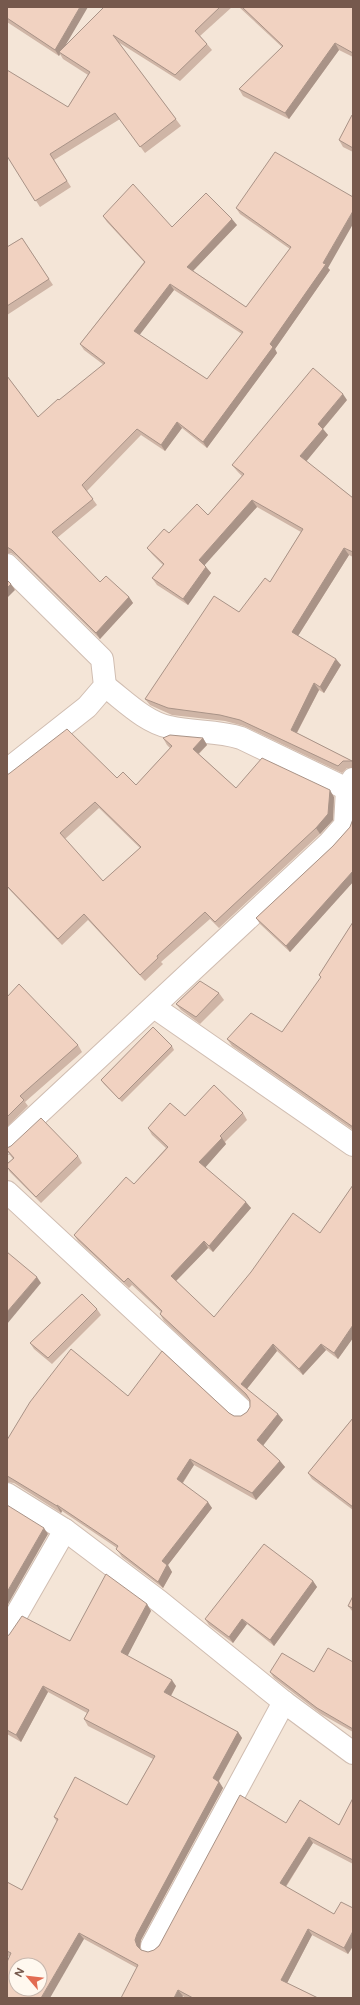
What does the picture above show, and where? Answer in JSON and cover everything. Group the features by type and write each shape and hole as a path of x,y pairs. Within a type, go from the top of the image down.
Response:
{"street":[{"path":"7,565 102,659 105,686 88,707 7,770"},
{"path":"7,1143 329,843 349,828 350,784 224,732 168,727 149,720 105,686"},
{"path":"154,1007 353,1145"},
{"path":"7,1192 242,1410"},
{"path":"7,1494 65,1530 159,1601 284,1702 353,1753"},
{"path":"7,1631 65,1530"},
{"path":"152,1946 284,1702"}],"shaded area":[{"path":"7,7 353,7 353,1998 7,1998"}],"building":[{"path":"7,7 80,7 55,50 7,18"},
{"path":"104,7 220,7 195,31 207,44 175,75 113,35 176,119 140,147 115,113 50,154 67,181 35,201 7,156 7,70 68,107 90,72 59,52"},
{"path":"242,7 353,7 353,53 335,43 285,113 239,89 283,46"},
{"path":"353,115 353,148 339,140"},
{"path":"275,152 353,197 353,211 323,263 326,264 270,344 273,347 203,442 177,422 161,445 137,429 82,485 93,499 52,532 100,582 106,576 129,597 96,633 12,550 7,547 7,376 38,417 58,399 59,400 105,363 80,344 145,262 103,216 133,184 172,227 206,193 232,219 187,267 246,307 291,247 236,208","holes":["170,284 243,332 207,379 134,331"]},
{"path":"22,238 49,279 7,306 7,247"},
{"path":"313,368 343,394 318,424 323,429 300,456 353,498 353,552 344,548 292,632 336,659 320,687 314,683 291,730 352,761 343,761 338,766 240,720 220,715 168,708 145,699 214,596 239,612 265,578 270,582 303,529 252,500 199,560 206,567 183,599 152,578 164,564 147,548 164,529 169,533 197,504 208,515 244,474 232,465"},
{"path":"7,580 11,584 7,588"},
{"path":"67,729 117,778 123,772 136,785 172,746 163,738 170,735 203,738 193,749 236,788 262,758 330,790 328,814 316,828 215,922 205,912 157,956 158,958 140,975 84,914 58,939 7,886 7,775","holes":["95,802 141,847 103,881 60,833"]},
{"path":"353,819 353,871 286,946 256,918 333,846 350,827"},
{"path":"353,922 353,1127 227,1039 251,1013 282,1032 321,977 319,975"},
{"path":"200,981 219,993 196,1017 176,1004"},
{"path":"19,984 78,1045 20,1096 24,1100 7,1117 7,997"},
{"path":"153,1027 172,1046 119,1099 101,1080"},
{"path":"214,1085 243,1113 220,1136 222,1138 199,1162 246,1202 209,1246 204,1241 171,1276 214,1317 251,1272 293,1213 320,1233 353,1185 353,1325 334,1353 321,1344 299,1369 273,1344 241,1384 278,1414 257,1440 280,1461 252,1493 190,1459 177,1479 208,1502 162,1561 167,1565 158,1582 118,1551 116,1549 118,1546 57,1505 7,1476 7,1440 30,1402 71,1349 128,1396 162,1351 229,1413 234,1416 241,1416 247,1412 250,1407 250,1400 246,1394 160,1314 162,1311 128,1278 124,1282 74,1235 126,1177 134,1184 168,1147 148,1128 170,1103 185,1116"},
{"path":"41,1118 78,1156 36,1197 7,1167 7,1164 14,1158 7,1148"},
{"path":"7,1252 37,1277 7,1312"},
{"path":"82,1294 97,1309 48,1358 30,1343"},
{"path":"353,1418 353,1507 308,1473"},
{"path":"7,1505 44,1528 7,1592"},
{"path":"264,1544 313,1581 270,1640 242,1619 229,1637 205,1619"},
{"path":"106,1574 147,1604 121,1652 172,1680 164,1692 238,1732 213,1778 219,1782 137,1934 135,1940 137,1946 141,1950 148,1952 159,1946 240,1795 286,1823 300,1800 339,1825 353,1798 353,1860 309,1837 280,1883 334,1914 341,1902 353,1908 353,1931 344,1948 308,1929 281,1980 318,1998 193,1998 178,1990 174,1998 121,1998 138,1965 79,1933 48,1986 48,1957 9,1957 11,1953 7,1951 7,1882 22,1890 58,1819 54,1817 75,1777 127,1805 155,1756 84,1719 89,1710 43,1686 16,1735 7,1730 7,1636 22,1616 70,1641"},
{"path":"353,1596 353,1608 348,1606"},
{"path":"328,1648 353,1662 353,1729 317,1708 270,1672 282,1653 314,1672"},
{"path":"8,1960 8,1997 41,1998 7,1998"}]}
